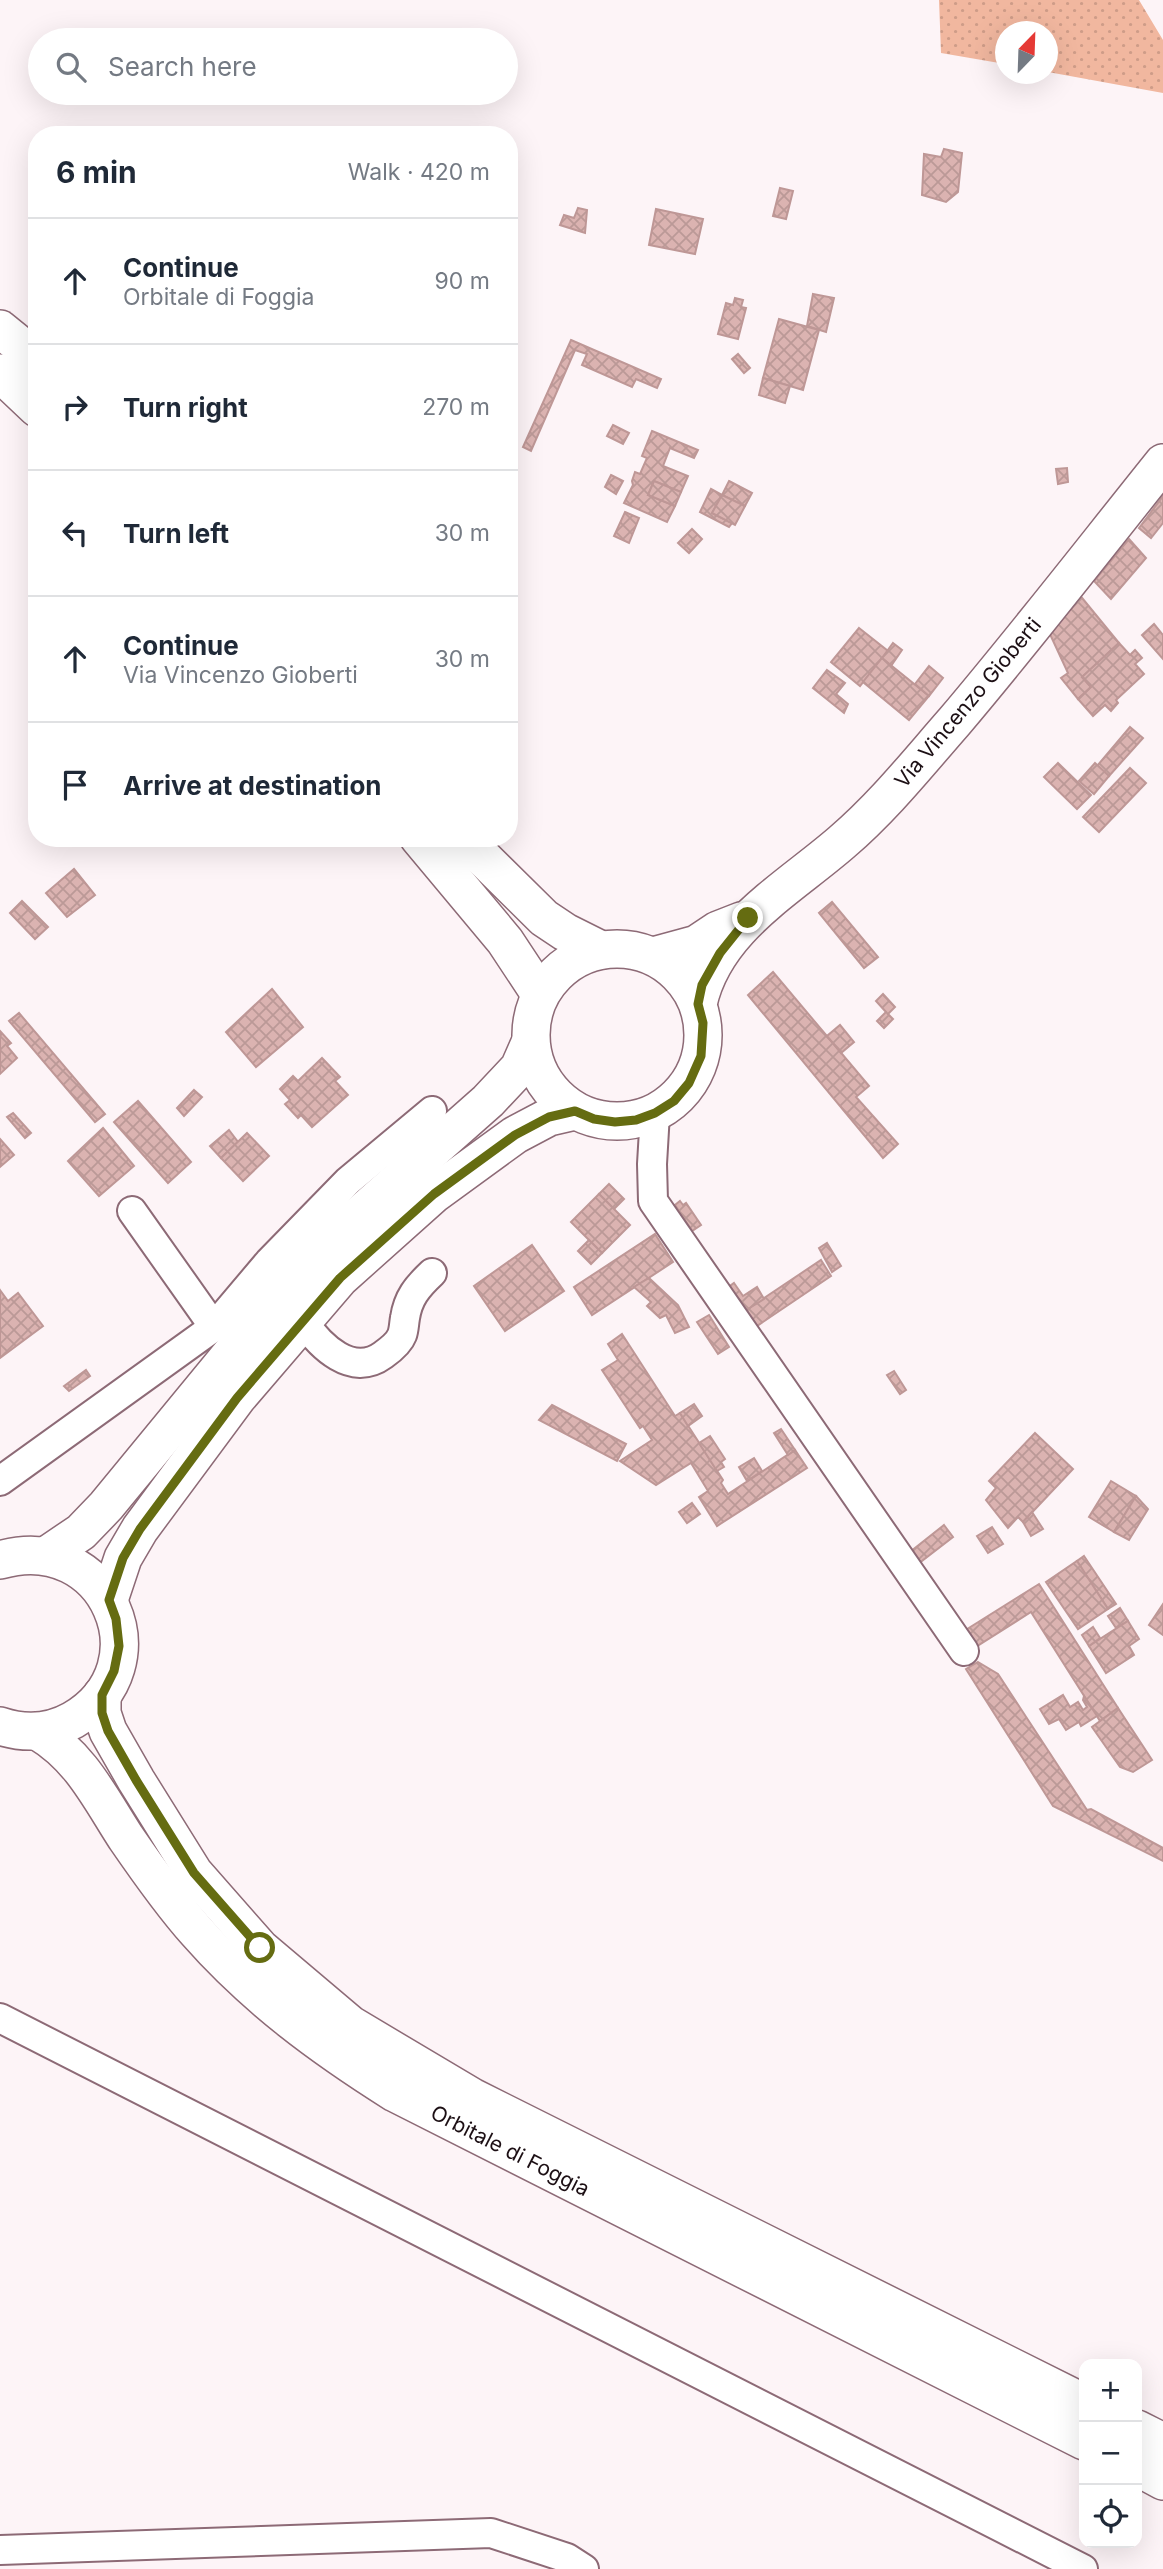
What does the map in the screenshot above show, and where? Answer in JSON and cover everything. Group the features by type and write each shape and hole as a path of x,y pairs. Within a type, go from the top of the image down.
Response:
{"main road":[{"path":"0,329 28,352"},
{"path":"0,373 28,399"},
{"name":"Via Vincenzo Gioberti","path":"698,1004 709,970 748,918 843,842 884,803 989,681 1163,463"},
{"path":"427,847 505,940 540,993"},
{"path":"472,847 544,918 601,950"},
{"name":"Via Vincenzo Gioberti","path":"653,956 696,944 718,930 748,918"},
{"path":"627,949 653,956 672,968 687,984 698,1004 703,1023 704,1042 696,1071 674,1101 655,1113 636,1120 615,1122 594,1119 575,1111 544,1083 535,1064 530,1043 532,1018 540,993 556,973 576,958 601,950 627,949"},
{"path":"47,1555 81,1532 106,1506 268,1309 341,1231 488,1101 519,1068 530,1043"},
{"path":"109,1600 123,1558 140,1529 237,1398 340,1278 434,1194 515,1135 549,1117 575,1111"},
{"path":"0,1560 19,1555 47,1555 70,1563 90,1577 109,1600 116,1619 119,1646 114,1671 102,1695 85,1713 63,1726 39,1732 12,1730 0,1726"},
{"name":"Orbitale di Foggia","path":"102,1695 102,1713 108,1731 194,1873 260,1948 351,2025 472,2096 1079,2400"},
{"name":"Orbitale di Foggia","path":"39,1732 69,1753 139,1856 196,1932 271,2007 338,2057 396,2093 1079,2438"},
{"path":"1142,2432 1163,2442"},
{"path":"1142,2470 1163,2481"}],"street":[{"path":"0,1481 214,1326 270,1262 348,1181 432,1111"},
{"path":"655,1113 653,1201 964,1651"},
{"path":"132,1211 214,1326"},
{"path":"303,1321 315,1339 332,1354 354,1362 376,1360 392,1348 402,1335 409,1299 432,1273"},
{"path":"0,2018 1083,2569"},
{"path":"0,2550 491,2533 567,2558 584,2569"}],"shaded area":[{"path":"939,0 1139,0 1163,40 1163,93 1058,74 1058,21 995,21 995,62 941,53"}],"building":[{"path":"944,149 962,153 958,192 946,202 922,195 924,154 941,157"},
{"path":"780,188 793,191 786,219 773,216"},
{"path":"578,208 587,210 585,233 560,225 564,215 574,218"},
{"path":"656,209 703,219 695,254 649,245"},
{"path":"813,294 834,298 826,332 807,326"},
{"path":"735,298 743,300 741,307 746,308 738,339 718,334 726,303 733,305"},
{"path":"779,319 819,330 803,390 763,378"},
{"path":"571,340 661,379 657,388 636,379 632,387 582,365 587,354 575,350 531,451 523,447"},
{"path":"738,354 750,368 744,373 732,359"},
{"path":"763,378 790,386 785,403 759,395"},
{"path":"613,425 629,433 623,444 607,436"},
{"path":"652,431 698,450 694,458 670,448 663,466 688,476 681,492 654,481 648,495 675,506 667,522 624,503 633,485 635,472 640,474 647,458 642,456"},
{"path":"1067,468 1068,482 1058,484 1056,469"},
{"path":"611,475 623,481 616,494 605,487"},
{"path":"654,481 681,492 675,506 648,495"},
{"path":"729,481 752,493 745,506 722,495"},
{"path":"711,489 722,495 712,513 732,523 729,527 700,512"},
{"path":"722,495 745,506 735,525 712,513"},
{"path":"1163,496 1163,523 1151,538 1139,528"},
{"path":"625,512 639,518 629,543 614,536"},
{"path":"692,529 702,539 689,553 678,543"},
{"path":"1129,539 1146,558 1111,599 1094,581"},
{"path":"1078,593 1119,643 1082,677 1091,687 1078,699 1061,678 1068,673 1049,632"},
{"path":"1154,624 1163,635 1163,659 1142,635"},
{"path":"859,628 888,651 860,686 831,662"},
{"path":"893,643 902,650 891,666 882,658"},
{"path":"1119,643 1130,655 1135,650 1142,658 1135,664 1144,674 1116,700 1118,703 1111,711 1105,705 1093,716 1078,699 1091,687 1082,677"},
{"path":"882,658 929,696 909,720 863,682"},
{"path":"929,666 943,678 929,696 915,684"},
{"path":"827,670 845,683 836,694 848,704 844,713 813,688"},
{"path":"1130,727 1143,738 1109,776 1097,766"},
{"path":"1058,763 1091,795 1077,809 1044,777"},
{"path":"1095,763 1109,776 1094,794 1079,781"},
{"path":"1130,768 1146,783 1099,832 1083,817"},
{"path":"74,869 95,895 67,917 46,893"},
{"path":"22,901 48,927 35,939 10,913"},
{"path":"832,902 878,957 864,968 819,913"},
{"path":"773,972 869,1086 856,1097 898,1144 883,1158 748,995"},
{"path":"272,989 303,1027 256,1067 226,1032"},
{"path":"883,994 895,1007 888,1014 893,1019 884,1028 877,1021 886,1012 876,1001"},
{"path":"19,1013 105,1114 95,1122 9,1021"},
{"path":"840,1025 854,1042 841,1053 827,1036"},
{"path":"0,1031 11,1043 7,1046 17,1058 0,1074"},
{"path":"322,1058 340,1077 335,1081 348,1095 312,1127 301,1115 298,1118 285,1104 290,1100 280,1089 293,1076 298,1081"},
{"path":"194,1090 202,1097 184,1116 177,1108"},
{"path":"138,1101 191,1162 168,1183 114,1122"},
{"path":"13,1113 31,1133 25,1138 7,1117"},
{"path":"103,1128 134,1166 99,1196 68,1161"},
{"path":"229,1130 238,1142 221,1158 210,1146"},
{"path":"247,1133 269,1156 243,1181 221,1158"},
{"path":"0,1139 14,1155 0,1167"},
{"path":"609,1184 624,1199 614,1209 599,1194"},
{"path":"599,1194 630,1225 602,1253 571,1222"},
{"path":"680,1201 683,1205 686,1203 701,1225 692,1231 675,1205"},
{"path":"655,1234 673,1262 592,1315 574,1287"},
{"path":"589,1240 602,1253 591,1264 578,1251"},
{"path":"827,1243 841,1266 832,1272 819,1248"},
{"path":"532,1245 564,1291 505,1331 474,1286"},
{"path":"821,1260 831,1276 754,1328 743,1312"},
{"path":"649,1278 678,1305 689,1327 675,1333 666,1315 660,1318 647,1306 651,1302 634,1287"},
{"path":"734,1283 743,1296 757,1287 764,1299 743,1312 727,1288"},
{"path":"0,1290 8,1301 18,1293 43,1326 0,1358"},
{"path":"709,1315 729,1347 718,1354 697,1322"},
{"path":"622,1334 675,1416 680,1413 723,1480 721,1483 728,1494 795,1450 807,1468 717,1526 699,1497 708,1491 691,1463 656,1485 620,1461 652,1440 643,1426 640,1428 602,1370 618,1360 608,1344"},
{"path":"86,1370 90,1376 69,1391 64,1386"},
{"path":"894,1371 906,1390 900,1394 887,1375"},
{"path":"694,1404 702,1416 688,1426 680,1413"},
{"path":"552,1405 626,1444 617,1461 539,1420"},
{"path":"781,1429 795,1450 788,1455 774,1433"},
{"path":"1035,1433 1073,1469 1023,1522 1018,1517 1008,1528 986,1500 996,1488 989,1481"},
{"path":"710,1436 725,1459 721,1462 724,1467 717,1471 699,1443"},
{"path":"754,1458 762,1471 747,1481 739,1467"},
{"path":"1111,1481 1136,1496 1114,1532 1089,1517"},
{"path":"1136,1496 1148,1509 1129,1540 1114,1532"},
{"path":"692,1503 700,1514 687,1523 679,1512"},
{"path":"1032,1512 1043,1529 1031,1536 1023,1522"},
{"path":"944,1525 953,1537 914,1567 905,1556"},
{"path":"992,1527 1003,1544 988,1553 977,1536"},
{"path":"1084,1556 1116,1604 1108,1609 1077,1561"},
{"path":"1077,1561 1108,1609 1078,1629 1046,1582"},
{"path":"1039,1584 1118,1708 1100,1721 1031,1612 974,1648 964,1631"},
{"path":"1163,1604 1163,1635 1149,1625"},
{"path":"1120,1608 1128,1621 1116,1628 1108,1616"},
{"path":"1128,1621 1139,1639 1129,1646 1134,1655 1106,1673 1089,1646"},
{"path":"1093,1627 1100,1638 1089,1646 1082,1635"},
{"path":"978,1662 998,1674 1087,1810 1091,1809 1163,1848 1163,1861 1053,1806 966,1669"},
{"path":"1063,1695 1070,1707 1078,1702 1083,1710 1087,1707 1084,1696 1097,1716 1081,1726 1079,1722 1066,1730 1059,1719 1049,1724 1040,1709"},
{"path":"1118,1708 1152,1760 1133,1772 1120,1767 1092,1727"}],"route":[{"path":"260,1948 194,1873 108,1731 102,1713 102,1695 114,1671 119,1646 116,1619 109,1600 123,1558 140,1529 237,1398 340,1278 434,1194 515,1135 549,1117 575,1111 594,1119 615,1122 636,1120 655,1113 674,1101 689,1083 701,1056 704,1042 703,1023 698,1004 702,985 720,953 748,918"}]}
